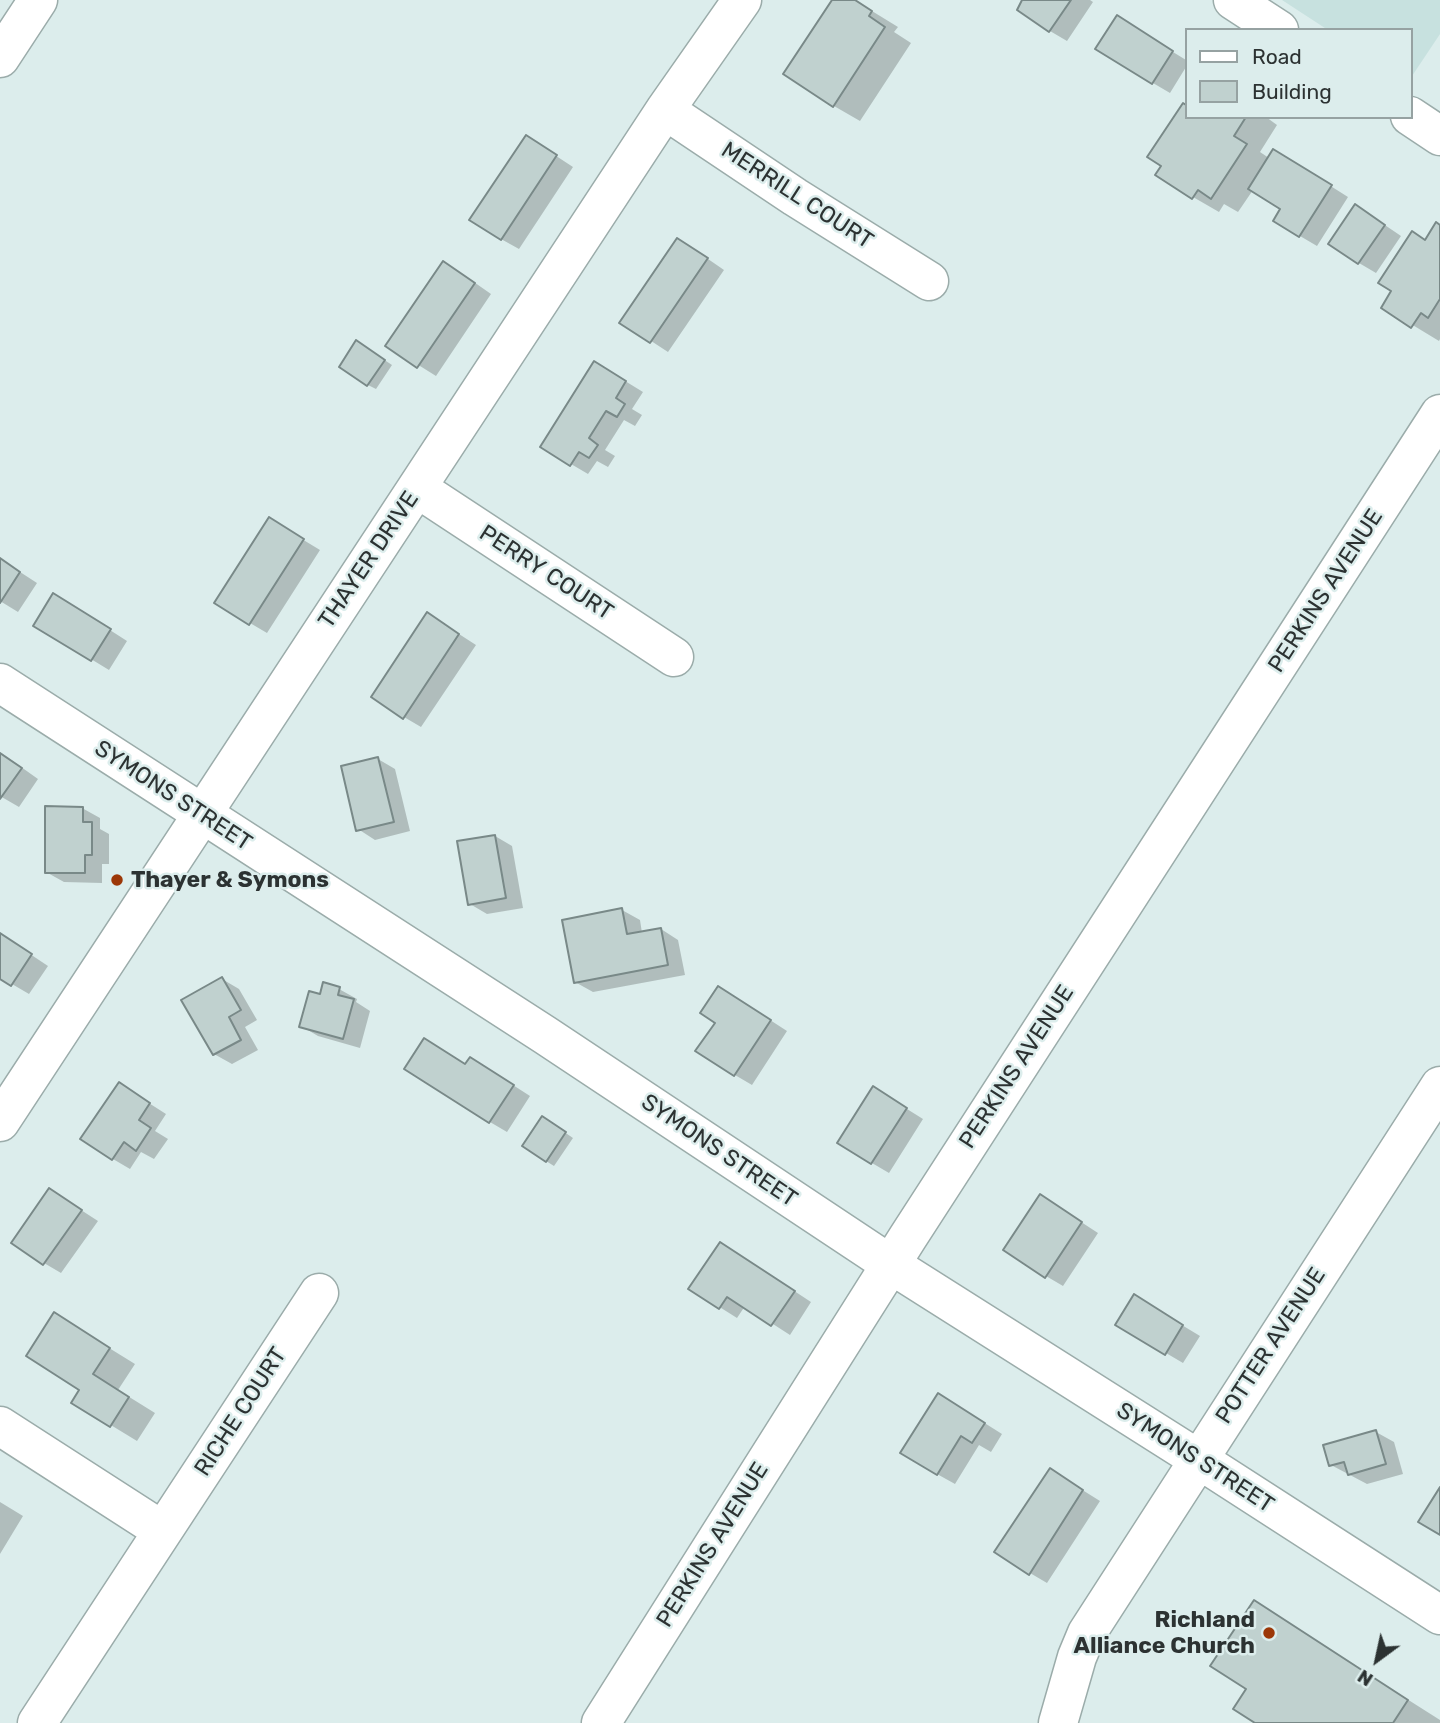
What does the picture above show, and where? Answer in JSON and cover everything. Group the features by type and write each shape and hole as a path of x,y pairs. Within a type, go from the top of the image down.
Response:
{"street":[{"path":"0,58 38,0"},
{"name":"THAYER DRIVE","path":"0,1122 665,110 742,0"},
{"path":"1233,0 1276,28"},
{"name":"MERRILL COURT","path":"665,110 795,197 929,281"},
{"path":"1412,117 1440,136"},
{"name":"PERKINS AVENUE","path":"601,1723 890,1265 1440,414"},
{"name":"PERRY COURT","path":"417,488 674,657"},
{"name":"SYMONS STREET","path":"0,683 545,1035 890,1265 1440,1615"},
{"name":"POTTER AVENUE","path":"1058,1723 1077,1657 1087,1633 1440,1086"},
{"name":"RICHE COURT","path":"37,1723 319,1293"},
{"path":"0,1426 163,1531"}],"shaded area":[{"path":"1282,0 1440,0 1440,34 1412,76 1412,28 1325,28"}],"building":[{"path":"832,0 855,0 872,11 869,16 885,27 833,107 783,74"},
{"path":"1022,0 1071,0 1049,32 1017,10"},
{"path":"1117,15 1173,51 1152,84 1095,49"},
{"path":"1183,103 1184,119 1245,119 1234,136 1247,144 1211,199 1198,190 1192,199 1155,175 1161,166 1147,157"},
{"path":"526,135 557,155 501,240 469,220"},
{"path":"1273,149 1332,185 1299,237 1273,221 1280,209 1248,189"},
{"path":"1355,204 1385,225 1358,264 1328,244"},
{"path":"1436,222 1440,225 1440,299 1428,318 1421,313 1411,328 1381,308 1391,291 1378,283 1412,231 1425,240"},
{"path":"677,238 708,258 650,343 619,323"},
{"path":"443,261 475,283 417,368 385,346"},
{"path":"356,340 385,360 367,386 339,367"},
{"path":"594,361 626,381 616,398 625,404 617,417 606,411 589,438 598,445 589,458 579,452 570,466 540,447"},
{"path":"269,517 304,539 249,625 214,603"},
{"path":"0,558 20,572 0,603"},
{"path":"53,593 111,629 91,661 33,626"},
{"path":"427,612 459,634 403,719 371,697"},
{"path":"0,753 22,768 0,799"},
{"path":"378,757 394,822 356,831 341,766"},
{"path":"45,806 83,807 83,822 92,822 92,855 85,855 85,873 45,873"},
{"path":"495,835 506,898 468,905 457,841"},
{"path":"622,908 627,934 661,928 668,965 574,983 562,920"},
{"path":"0,933 32,954 11,986 0,979"},
{"path":"222,977 241,1010 229,1017 241,1040 213,1055 181,1000"},
{"path":"323,982 340,987 338,995 354,999 343,1039 299,1027 309,991 320,994"},
{"path":"718,986 771,1020 734,1076 695,1051 715,1023 700,1013"},
{"path":"424,1038 465,1064 470,1057 514,1085 489,1123 404,1069"},
{"path":"119,1082 150,1103 139,1120 151,1128 136,1151 124,1142 112,1160 80,1139"},
{"path":"873,1086 907,1108 871,1164 837,1143"},
{"path":"542,1116 566,1132 546,1162 522,1146"},
{"path":"49,1188 82,1210 43,1265 11,1243"},
{"path":"1040,1194 1082,1222 1045,1278 1003,1250"},
{"path":"720,1242 795,1291 771,1326 727,1297 719,1309 688,1289"},
{"path":"1134,1294 1183,1325 1165,1355 1115,1325"},
{"path":"54,1312 110,1348 93,1374 129,1397 110,1427 71,1403 79,1390 26,1356"},
{"path":"938,1393 985,1423 972,1443 961,1436 937,1475 900,1453"},
{"path":"1376,1430 1386,1464 1348,1475 1344,1462 1329,1466 1323,1445"},
{"path":"1050,1468 1083,1490 1029,1575 994,1552"},
{"path":"1440,1487 1440,1535 1418,1522"},
{"name":"Richland Alliance Church","path":"1254,1600 1408,1700 1393,1723 1255,1723 1233,1709 1246,1689 1210,1666"}],"place":[{"name":"Thayer & Symons","path":"117,880"},
{"name":"Richland Alliance Church","path":"1269,1633"}]}
